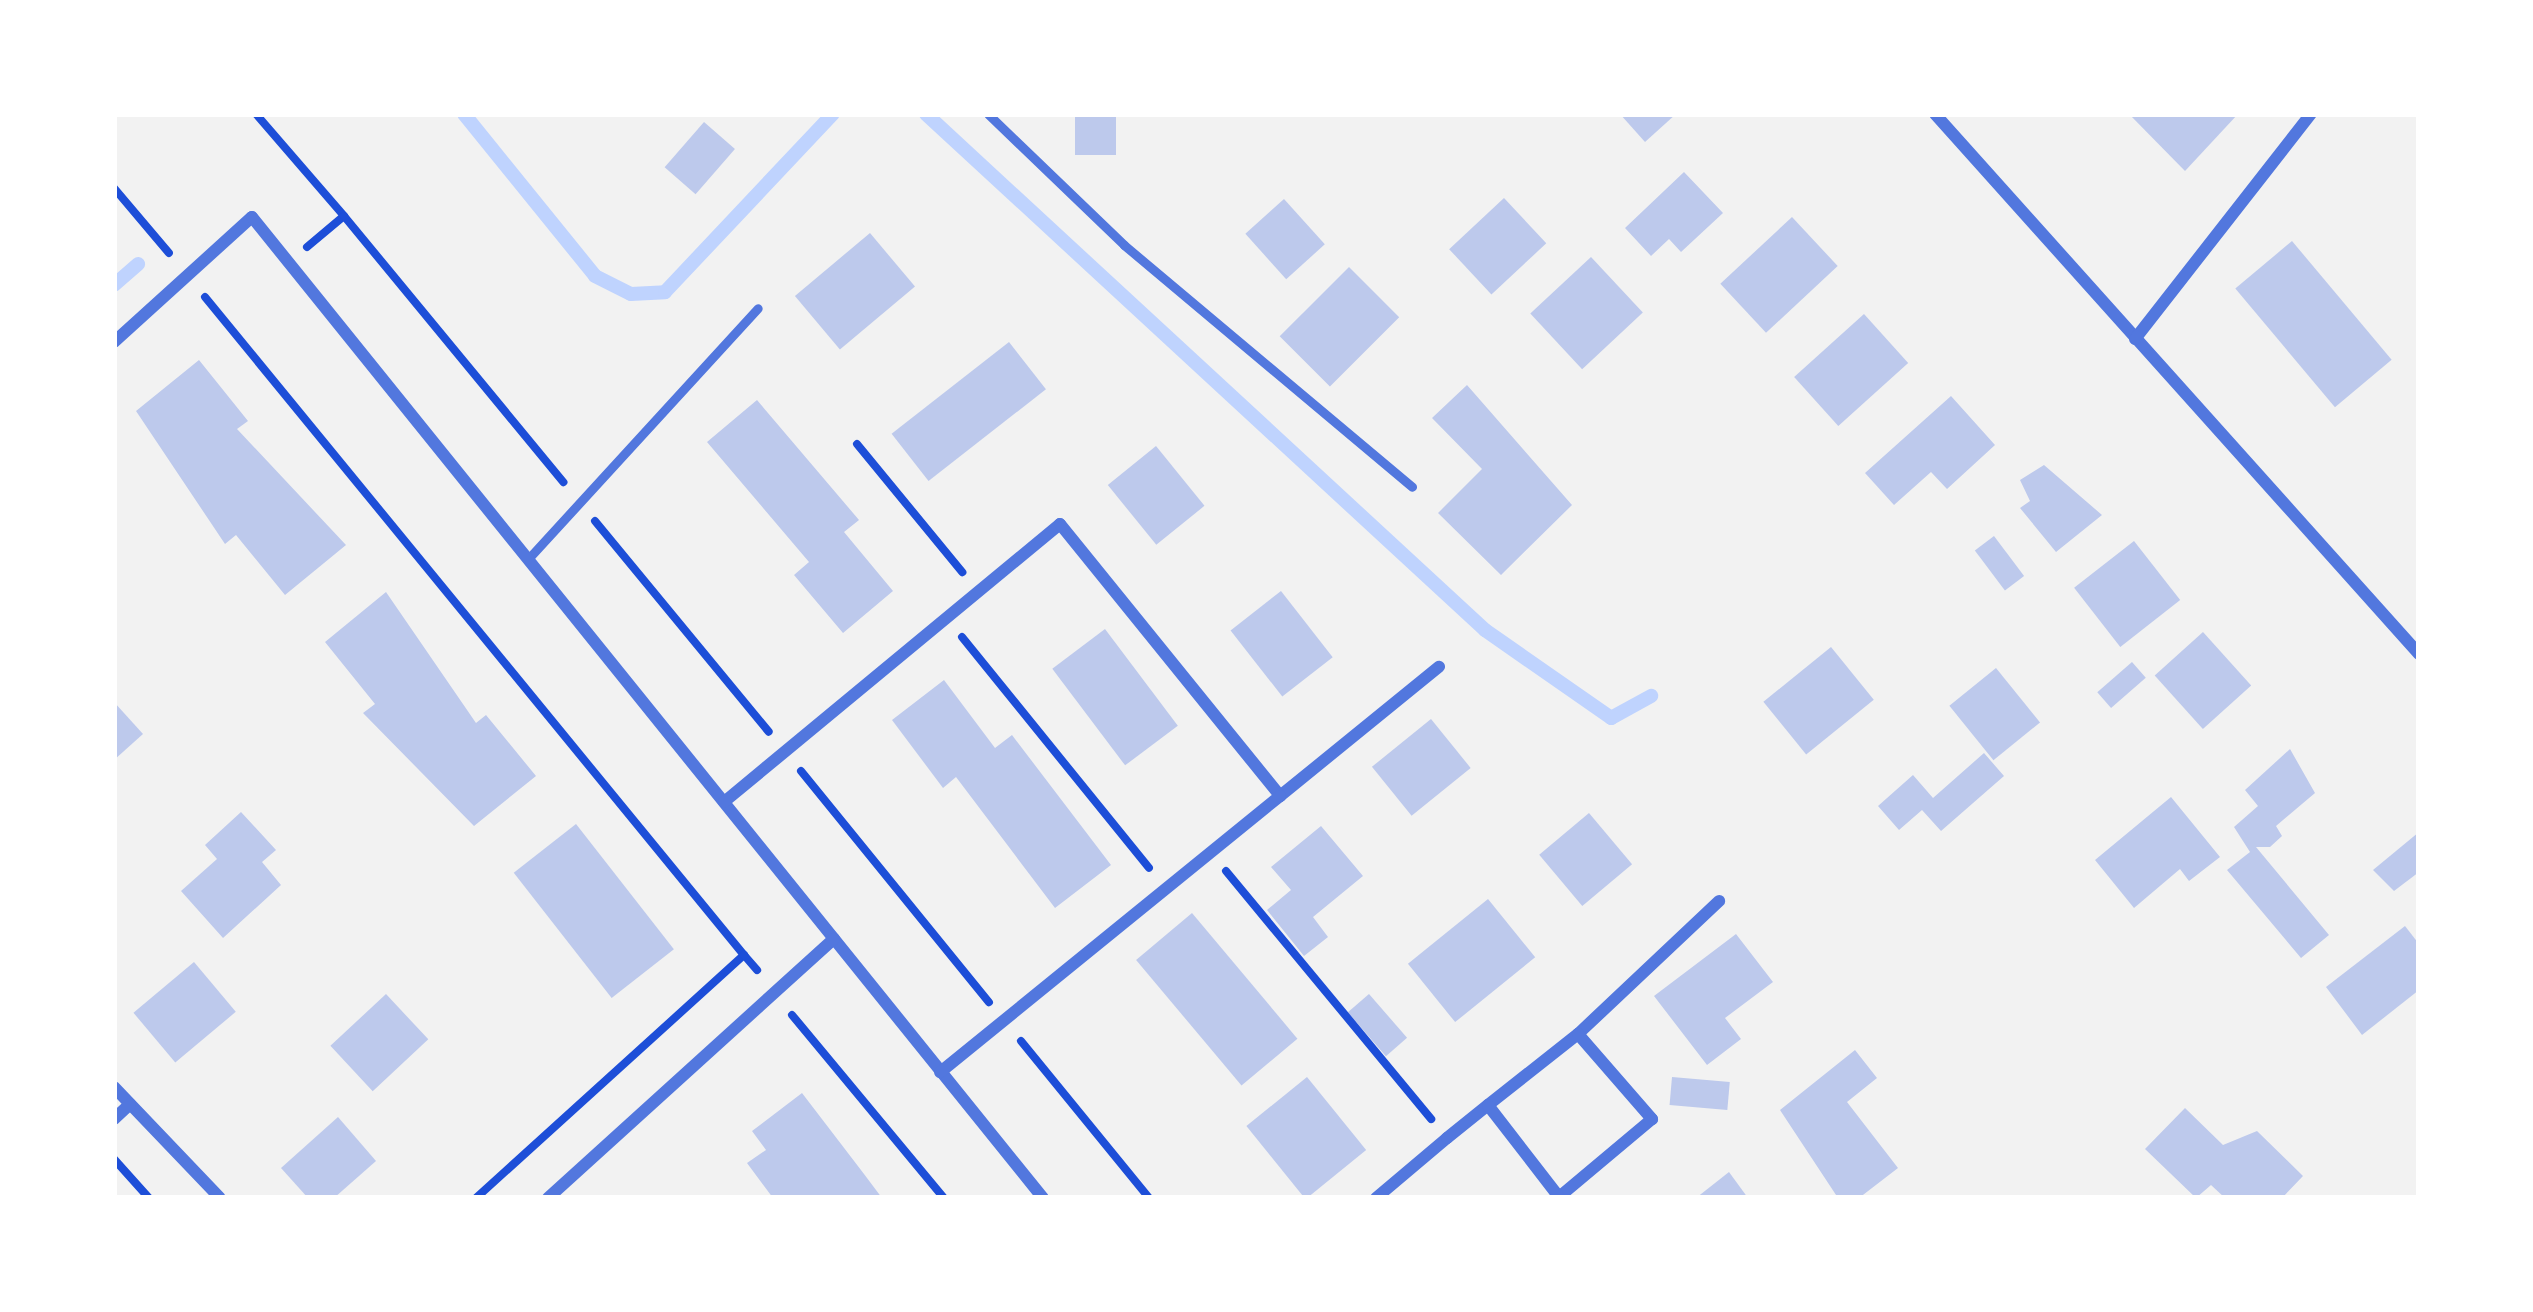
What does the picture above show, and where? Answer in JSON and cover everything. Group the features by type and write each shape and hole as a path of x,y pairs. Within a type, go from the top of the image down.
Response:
{"street":[{"path":"1936,114 2419,654"},
{"path":"2135,339 2311,114"},
{"path":"114,342 252,217 1043,1198"},
{"path":"724,802 1060,524 1280,796"},
{"path":"940,1072 1439,667"},
{"path":"1376,1198 1578,1034 1719,901"},
{"path":"548,1198 834,940"},
{"path":"1488,1105 1559,1196 1652,1119 1578,1034"},
{"path":"114,1087 220,1198"},
{"path":"114,1119 130,1105"}],"lane":[{"path":"988,114 1124,245 1412,487"},
{"path":"528,559 758,308"}],"path":[{"path":"256,114 1149,1198"},
{"path":"114,188 744,955"},
{"path":"289,263 344,216"},
{"path":"857,444 979,592"},
{"path":"947,619 1165,888"},
{"path":"1210,852 1447,1138"},
{"path":"114,1160 148,1198"}],"building":[{"path":"1075,114 1116,114 1116,155 1075,155"},
{"path":"1620,114 1676,114 1645,142"},
{"path":"2129,114 2238,114 2185,171"},
{"path":"704,122 735,149 696,194 665,167"},
{"path":"1684,172 1723,213 1681,252 1669,239 1651,256 1625,228"},
{"path":"1504,198 1546,243 1491,294 1449,249"},
{"path":"1284,199 1325,244 1286,279 1245,234"},
{"path":"1792,217 1838,266 1766,333 1720,284"},
{"path":"870,233 915,287 840,350 795,296"},
{"path":"2292,241 2392,360 2335,407 2235,289"},
{"path":"1591,257 1643,313 1582,369 1530,314"},
{"path":"1349,267 1399,317 1330,387 1280,336"},
{"path":"1864,314 1908,363 1838,426 1794,377"},
{"path":"1009,342 1046,389 929,481 892,434"},
{"path":"199,360 248,421 237,429 346,545 285,595 236,535 225,544 136,411"},
{"path":"1467,385 1572,505 1501,575 1438,513 1482,469 1432,418"},
{"path":"1951,396 1995,445 1947,489 1931,472 1894,505 1865,473"},
{"path":"757,400 859,520 844,532 893,591 843,633 794,575 809,562 707,442"},
{"path":"1156,446 1204,506 1156,545 1108,485"},
{"path":"2044,465 2102,515 2056,552 2020,508 2030,501 2020,480"},
{"path":"1994,536 2024,576 2005,590 1975,550"},
{"path":"2134,541 2180,600 2120,647 2074,588"},
{"path":"1281,591 1333,657 1282,697 1231,630"},
{"path":"386,592 476,723 486,715 536,776 474,826 363,713 375,704 325,642"},
{"path":"1105,629 1178,726 1125,765 1052,669"},
{"path":"2203,632 2251,686 2203,729 2155,675"},
{"path":"1831,647 1874,700 1806,755 1763,702"},
{"path":"2132,662 2146,678 2111,708 2097,692"},
{"path":"1996,668 2040,722 1993,760 1949,706"},
{"path":"944,680 995,748 1012,735 1111,865 1055,908 956,777 943,788 892,720"},
{"path":"114,702 143,734 114,760"},
{"path":"1431,719 1471,768 1412,816 1372,767"},
{"path":"2290,749 2315,793 2276,826 2282,836 2270,847 2256,847 2329,935 2301,958 2227,870 2250,852 2234,827 2258,806 2245,790"},
{"path":"1984,753 2004,776 1941,831 1922,810 1899,830 1878,806 1913,775 1933,798"},
{"path":"2171,797 2220,857 2189,881 2180,869 2134,908 2095,860"},
{"path":"241,812 276,850 262,862 281,885 223,938 181,891 217,859 205,845"},
{"path":"1589,813 1632,864 1582,906 1539,855"},
{"path":"576,824 674,949 612,998 514,873"},
{"path":"1321,826 1363,876 1313,917 1328,937 1304,956 1267,910 1291,890 1271,867"},
{"path":"2419,832 2419,872 2394,891 2373,870"},
{"path":"1488,899 1535,957 1455,1022 1408,964"},
{"path":"1192,913 1297,1039 1241,1086 1136,960"},
{"path":"2405,926 2419,944 2419,990 2362,1035 2326,987"},
{"path":"1736,934 1773,982 1725,1018 1741,1039 1707,1065 1654,996"},
{"path":"194,962 236,1012 175,1063 133,1013"},
{"path":"386,994 428,1039 373,1091 330,1046"},
{"path":"1369,994 1407,1038 1386,1056 1348,1012"},
{"path":"1855,1050 1877,1078 1847,1102 1898,1168 1859,1198 1838,1198 1780,1110"},
{"path":"1307,1077 1366,1150 1305,1198 1246,1126"},
{"path":"1672,1077 1730,1082 1727,1110 1670,1105"},
{"path":"802,1093 882,1198 773,1198 747,1163 766,1150 752,1131"},
{"path":"2185,1108 2223,1145 2257,1131 2303,1176 2282,1198 2225,1198 2211,1185 2196,1198 2145,1149"},
{"path":"338,1117 376,1161 334,1198 308,1198 281,1168"},
{"path":"1729,1172 1748,1198 1696,1198"}],"waterway":[{"path":"464,114 595,276 631,294 665,292 833,114"},
{"path":"926,114 1485,630 1611,718 1651,696"},
{"path":"114,285 138,264"}]}
